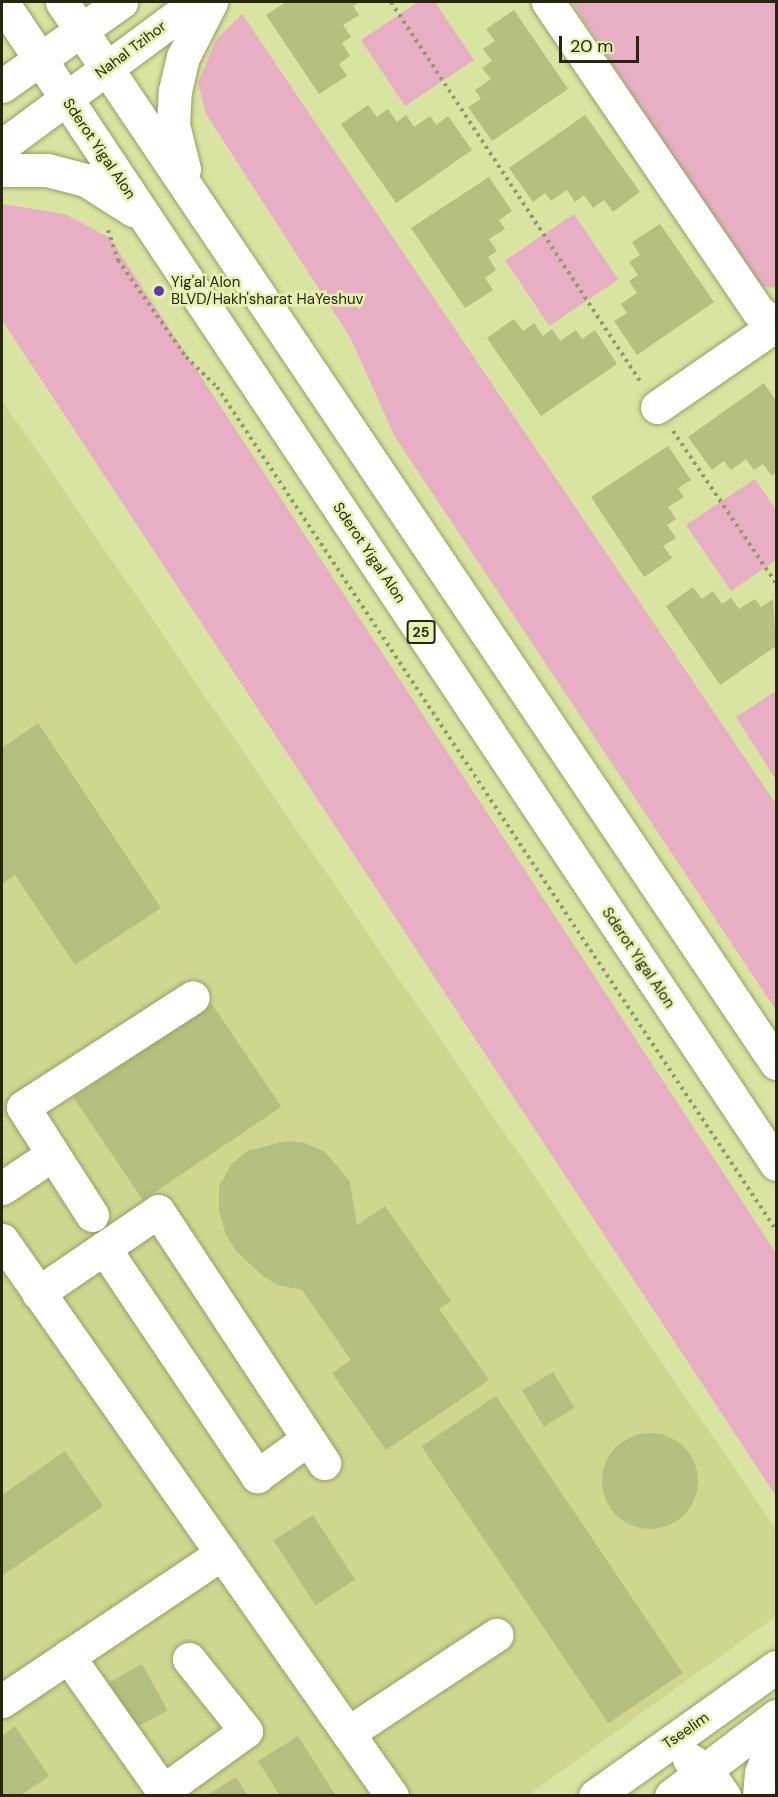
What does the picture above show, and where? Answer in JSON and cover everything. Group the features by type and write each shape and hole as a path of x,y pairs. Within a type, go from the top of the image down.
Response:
{"main road":[{"name":"Sderot Yigal Alon","path":"2,2 777,1164"},
{"path":"62,2 777,1064"},
{"path":"2,86 121,2"},
{"name":"Nahal Tzihor","path":"2,147 196,2"},
{"path":"196,201 176,143 173,108 183,57 211,2"},
{"path":"548,2 758,311 777,325 657,407"},
{"path":"2,170 47,170 86,180 129,207 152,228"},
{"path":"92,1215 23,1107 193,997"},
{"path":"2,1188 53,1154"},
{"path":"38,1293 158,1211 316,1451 257,1476 104,1248"},
{"path":"2,1240 392,1796"},
{"path":"2,1701 222,1553"},
{"path":"348,1733 496,1635"},
{"path":"68,1656 163,1791 246,1731 189,1659"},
{"name":"Tseelim","path":"595,1796 777,1667"},
{"path":"668,1744 694,1789 777,1716"},
{"path":"759,1796 761,1773 777,1733"}],"path":[{"path":"391,2 657,407 777,584"},
{"path":"104,224 114,239 118,260 186,357 217,387 777,1230"}],"shaded area":[{"path":"418,2 435,2 474,60 405,106 361,40"},
{"path":"572,2 776,2 776,288 757,286"},
{"path":"242,14 776,804 776,1010 395,437 350,337 206,114 198,83 216,40"},
{"path":"2,204 65,214 110,238 776,1253 776,1496 2,320"},
{"path":"574,214 618,279 549,326 505,260"},
{"path":"2,400 776,1529 776,1616 528,1795 2,1795"},
{"path":"755,479 776,510 776,560 731,591 686,525"},
{"path":"776,691 776,780 736,717"}],"building":[{"path":"286,2 360,2 353,6 359,15 343,25 351,37 342,43 350,56 339,64 347,76 319,94 266,15"},
{"path":"514,10 568,89 492,141 468,107 481,99 475,90 491,79 482,68 492,61 483,49 495,41 486,29"},
{"path":"368,105 377,117 388,109 397,122 406,115 414,127 430,116 436,125 448,116 472,150 396,203 341,124"},
{"path":"585,115 640,192 613,212 604,200 593,208 584,195 575,202 567,190 551,201 545,193 533,202 509,168"},
{"path":"489,177 512,211 499,220 505,229 489,239 497,251 488,257 496,270 485,278 493,290 465,308 411,228"},
{"path":"660,224 714,302 637,355 614,321 627,313 621,304 637,293 629,281 638,275 629,262 640,255 632,242"},
{"path":"514,319 523,331 534,323 543,336 552,329 560,341 576,330 582,339 595,330 617,364 541,416 487,338"},
{"path":"764,383 776,401 776,473 772,476 763,464 754,470 746,459 731,470 724,461 712,470 688,437"},
{"path":"668,446 691,480 678,488 684,497 668,507 676,519 667,525 676,538 663,546 672,558 644,577 591,497"},
{"path":"693,587 702,599 713,591 722,604 731,598 739,609 755,599 761,607 773,599 776,646 720,685 666,606"},
{"path":"38,723 161,908 75,965 15,875 2,884 2,748"},
{"path":"212,1004 281,1107 143,1200 74,1097"},
{"path":"286,1141 305,1143 325,1152 337,1166 350,1182 357,1225 385,1206 451,1301 439,1309 489,1380 386,1450 332,1373 351,1360 302,1290 278,1285 264,1277 236,1251 226,1235 219,1211 219,1186 231,1165 247,1151"},
{"path":"553,1372 575,1408 544,1427 522,1391"},
{"path":"496,1396 683,1673 608,1723 421,1446"},
{"path":"650,1433 668,1437 684,1447 694,1463 698,1481 694,1499 684,1515 668,1525 650,1529 632,1525 616,1515 606,1499 602,1481 606,1463 616,1447 632,1437"},
{"path":"65,1451 103,1506 2,1576 2,1495"},
{"path":"313,1515 355,1580 316,1605 274,1541"},
{"path":"142,1664 168,1710 134,1729 109,1682"},
{"path":"15,1726 49,1776 20,1796 2,1796 2,1736"},
{"path":"298,1736 336,1796 280,1796 258,1761"},
{"path":"236,1777 248,1796 206,1796"}],"place":[{"name":"Yig'al Alon BLVD/Hakh'sharat HaYeshuv","path":"159,291"}]}
